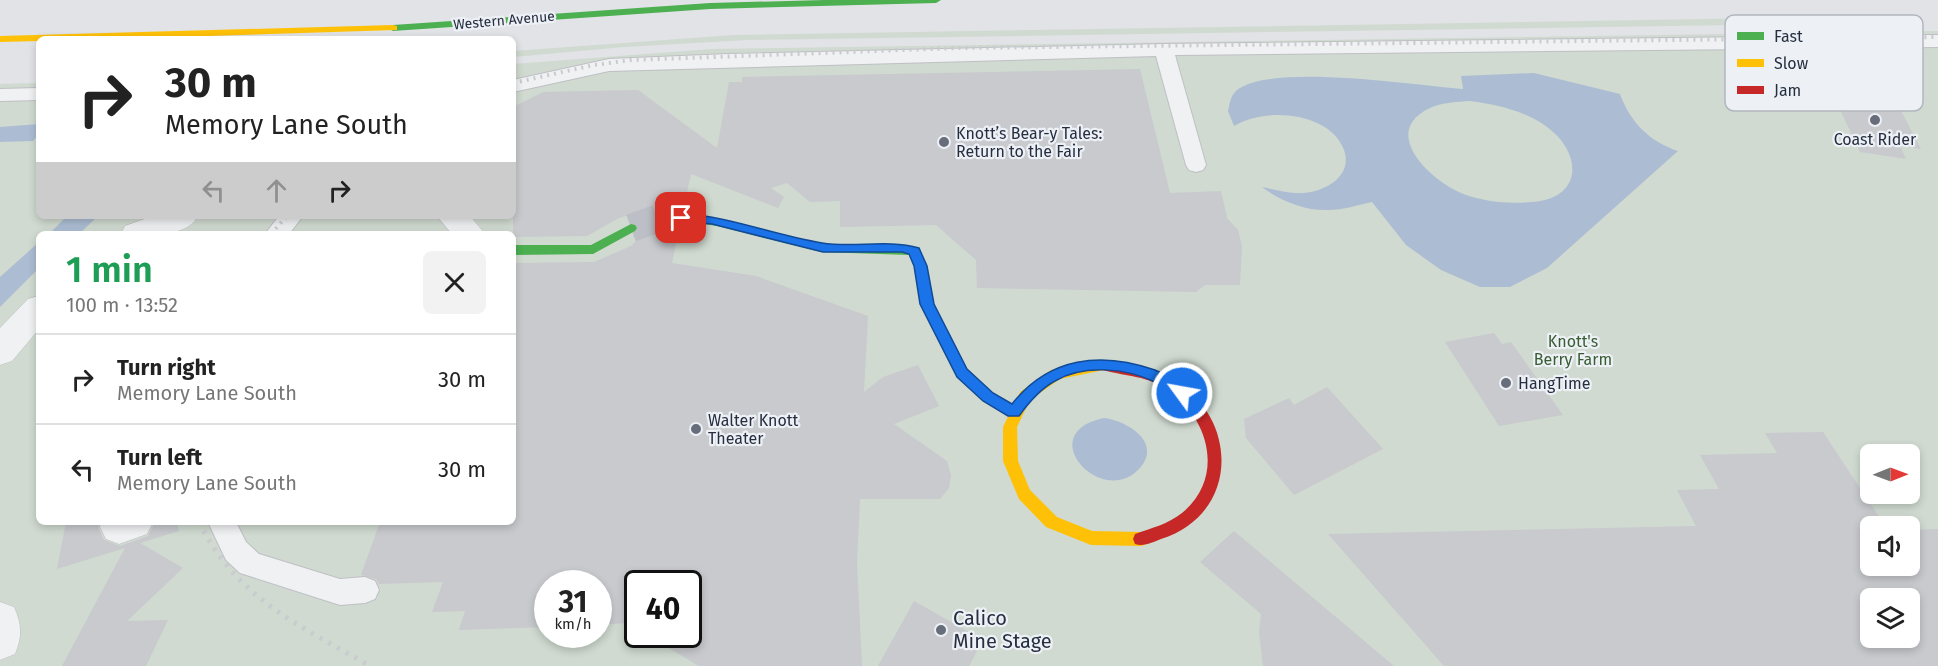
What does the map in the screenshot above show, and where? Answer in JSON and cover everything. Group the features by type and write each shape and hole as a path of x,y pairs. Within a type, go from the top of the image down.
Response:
{"street":[{"name":"Western Avenue","path":"245,36 431,26 710,6 936,0"},
{"name":"Western Avenue","path":"0,39 36,39"},
{"path":"681,218 712,220 823,248 902,248 914,251 921,266 927,304 962,373 988,397 1014,412"},
{"path":"144,231 176,219"},
{"path":"455,219 467,231"},
{"path":"516,250 593,249 631,228"},
{"path":"0,352 36,311"},
{"path":"1104,364 1134,369 1161,379 1182,393 1200,411 1215,439 1217,469 1207,499 1186,523 1154,538 1117,542 1080,536 1047,519 1023,496 1009,468 1005,439 1014,412 1029,392 1051,376 1077,367 1104,364"},
{"path":"0,621 0,640"}],"lane":[{"path":"1923,41 1938,41"},
{"path":"516,85 609,65 1164,50 1725,43"},
{"path":"1164,50 1197,165"},
{"path":"0,95 36,94"},
{"path":"279,231 289,219"},
{"path":"223,525 236,551 250,564 340,592 365,590"}],"green space":[{"path":"1725,19 1725,25 747,40 624,47 516,57 516,51 734,35"},
{"name":"Knott's Berry Farm","path":"1923,31 1938,31 1938,666 0,666 0,84 36,83 36,219 516,219 516,64 712,49 1725,34 1725,111 1923,111"}],"water":[{"path":"1534,73 1620,94 1629,113 1642,130 1678,151 1547,268 1510,287 1480,287 1441,270 1406,245 1372,202 1340,209 1320,210 1285,201 1269,192 1262,187 1298,193 1312,192 1329,185 1341,175 1345,167 1344,150 1336,137 1325,127 1311,120 1295,116 1261,116 1234,126 1228,111 1231,98 1240,88 1258,81 1284,77 1347,78 1463,89 1461,76","holes":["1470,101 1510,109 1529,116 1559,138 1572,161 1569,184 1561,193 1549,199 1532,202 1487,200 1449,187 1424,167 1409,142 1409,130 1415,118 1430,108"]},
{"path":"36,124 36,138 33,141 0,142 0,127"},
{"path":"64,219 95,219 82,231 52,231"},
{"path":"36,245 36,271 0,307 0,277"},
{"path":"1104,418 1132,429 1145,442 1147,450 1145,459 1139,469 1124,479 1108,480 1092,474 1080,464 1073,451 1073,438 1083,426"}],"building":[{"path":"1140,69 1170,193 1221,191 1227,218 1238,230 1242,246 1240,285 1205,285 1196,292 977,288 976,260 936,225 840,227 840,201 810,202 787,183 771,188 784,197 778,208 691,174 684,205 669,208 664,216 668,225 679,228 672,263 756,276 868,316 864,392 883,377 918,365 939,406 894,424 947,461 951,475 949,488 940,499 860,499 857,562 862,666 699,666 669,648 702,648 702,570 624,570 624,623 612,624 612,570 534,570 534,627 459,630 465,611 432,612 443,582 379,584 376,579 361,575 379,525 516,525 516,263 594,262 631,246 648,229 644,219 630,215 619,218 587,236 516,237 516,231 513,231 513,219 516,219 516,106 543,92 638,90 717,148 729,82 742,82 742,77"},
{"name":"Coast Rider","path":"1841,111 1901,111 1921,149 1900,146 1906,159 1860,152"},
{"name":"HangTime","path":"1494,333 1502,344 1511,342 1563,415 1499,426 1445,342"},
{"path":"1327,387 1383,449 1294,495 1246,438 1244,419 1289,398 1294,405"},
{"path":"1823,432 1860,488 1860,504 1870,504 1878,516 1860,516 1860,576 1920,576 1920,530 1938,529 1938,666 1444,666 1328,534 1696,526 1677,490 1719,489 1700,455 1777,453 1765,433"},
{"path":"65,525 98,525 104,540 120,546 148,536 154,525 178,525 179,531 140,543 183,568 127,621 168,620 146,666 62,666 125,548 57,569"},
{"path":"1234,531 1394,666 1263,666 1259,632 1261,614 1200,562"},
{"name":"Calico Mine Stage","path":"914,601 983,640 969,666 878,666"}],"tunnel":[{"path":"631,228 659,218 681,217"}],"railway":[{"path":"1923,37 1938,37"},
{"path":"516,82 594,65 631,60 960,48 1725,39"},
{"path":"274,231 284,219"},
{"path":"201,525 214,549 251,591 295,623 370,666"}],"traffic: fast":[{"path":"393,28 710,6 936,0"},
{"path":"681,217 717,222 821,248 914,251 921,266 927,304 962,373 988,397 1014,412"},
{"path":"516,250 593,249 631,228"}],"traffic: slow":[{"path":"107,36 393,28"},
{"path":"0,39 36,38"},
{"path":"1104,365 1056,374 1025,396 1010,427 1010,461 1025,495 1052,522 1091,538 1141,539"}],"traffic: jam":[{"path":"1104,365 1145,372 1164,380 1181,392 1200,412 1212,434 1216,457 1213,479 1203,500 1188,517 1167,531 1141,539"}],"place":[{"name":"Coast Rider","path":"1875,120"},
{"name":"Knott’s Bear-y Tales: Return to the Fair","path":"944,142"},
{"name":"HangTime","path":"1506,383"},
{"name":"Walter Knott Theater","path":"696,429"},
{"name":"Calico Mine Stage","path":"941,630"}],"route":[{"path":"681,218 712,220 823,248 902,248 914,251 921,266 927,304 962,373 988,397 1014,412 1029,392 1051,376 1077,367 1104,364 1134,369 1161,379 1182,393"}]}
